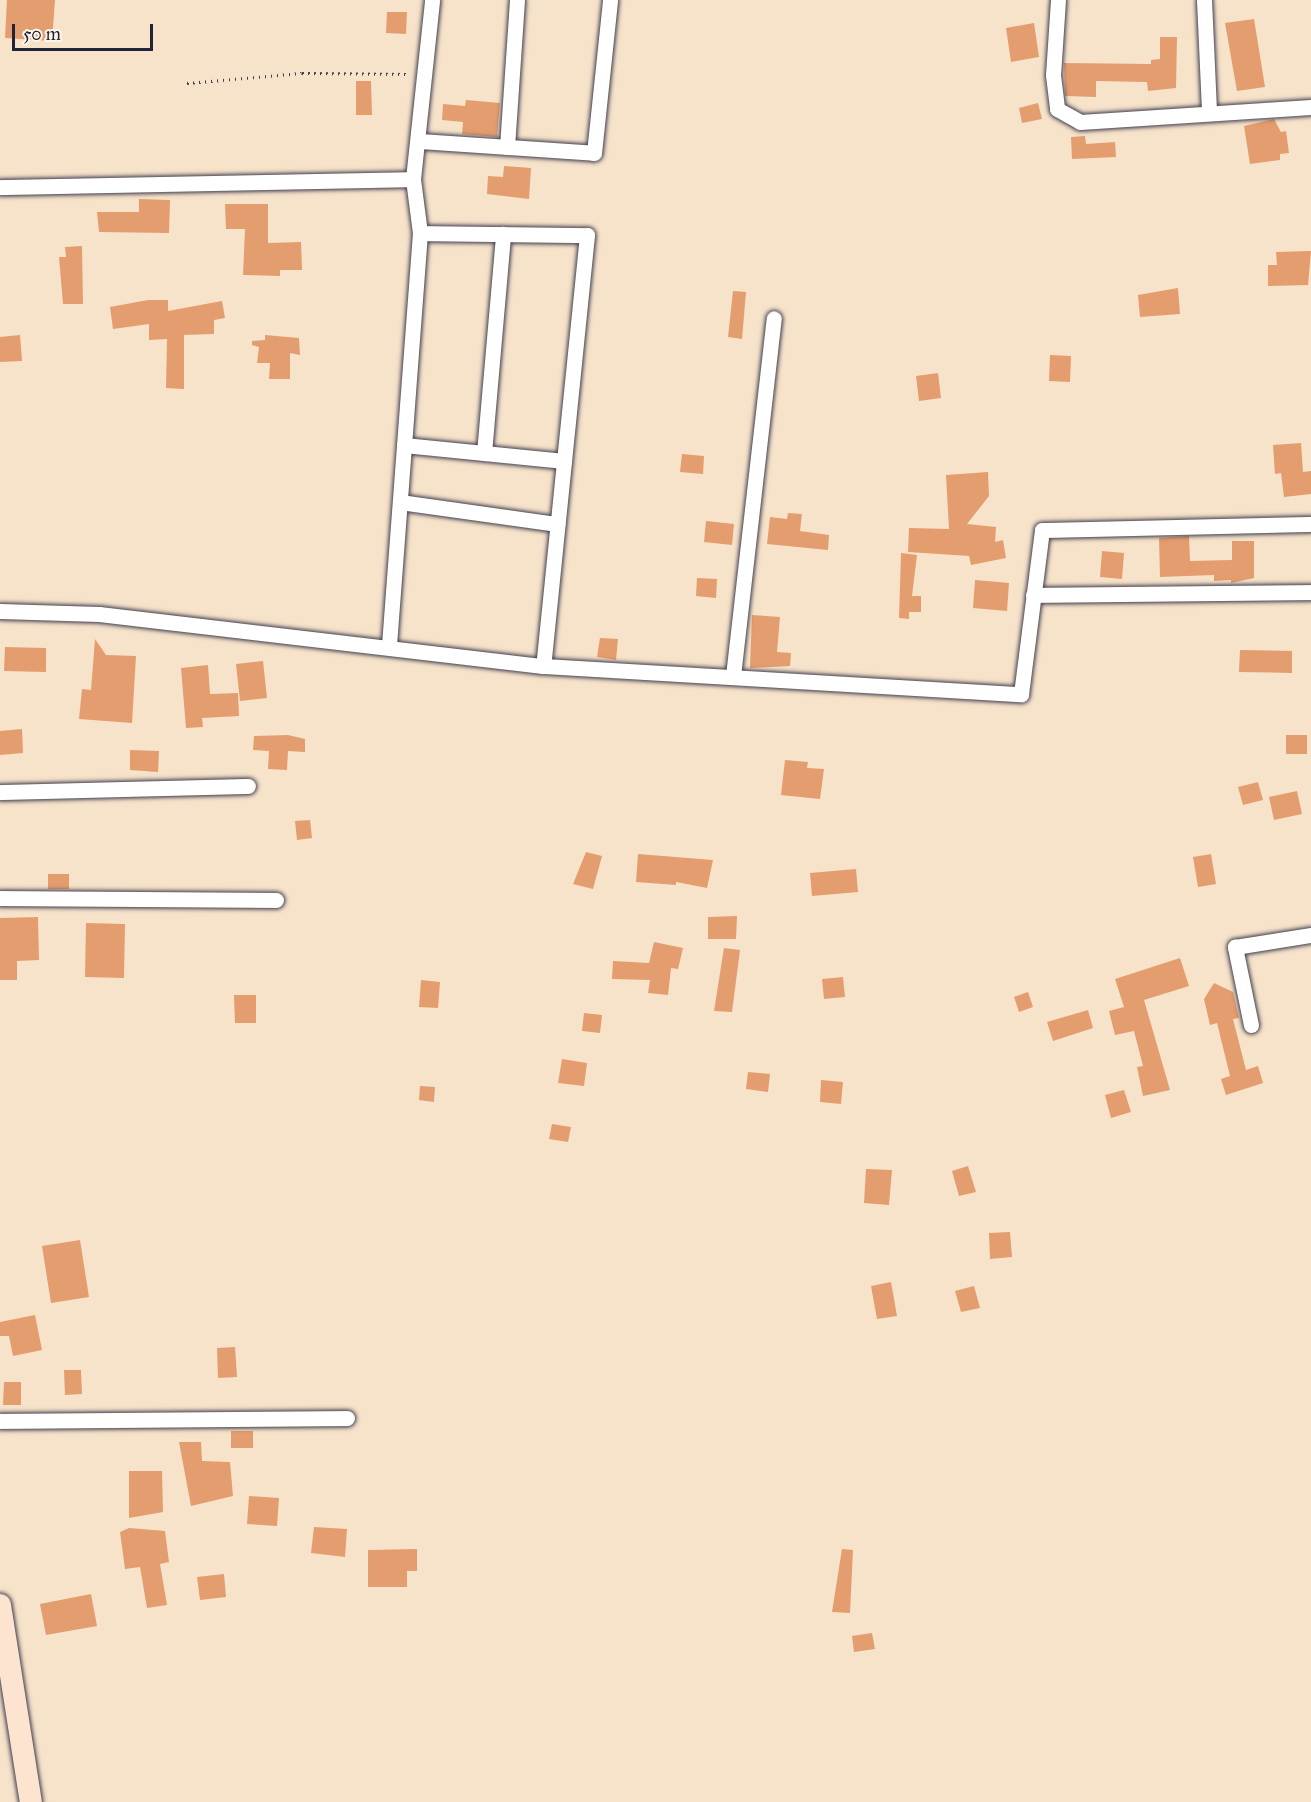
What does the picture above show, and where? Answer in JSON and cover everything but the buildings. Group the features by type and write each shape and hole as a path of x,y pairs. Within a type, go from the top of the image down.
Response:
{"main road":[{"path":"0,1605 3,1644 31,1802"}],"street":[{"path":"389,645 420,233 413,179 420,141 432,0"},
{"path":"507,147 517,0"},
{"path":"420,141 594,153 610,0"},
{"path":"1058,0 1053,75 1057,109 1080,122 1311,107"},
{"path":"1204,0 1209,112"},
{"path":"0,187 413,179"},
{"path":"420,233 587,235 543,666"},
{"path":"484,453 503,234"},
{"path":"733,676 774,318"},
{"path":"404,445 564,461"},
{"path":"400,502 557,524"},
{"path":"0,610 99,614 389,645 543,666 1021,694 1042,530 1311,524"},
{"path":"1033,595 1311,592"},
{"path":"0,792 248,786"},
{"path":"0,898 276,900"},
{"path":"1251,1025 1235,947 1311,935"},
{"path":"0,1421 347,1418"}],"path":[{"path":"187,83 302,73 427,74"}]}
